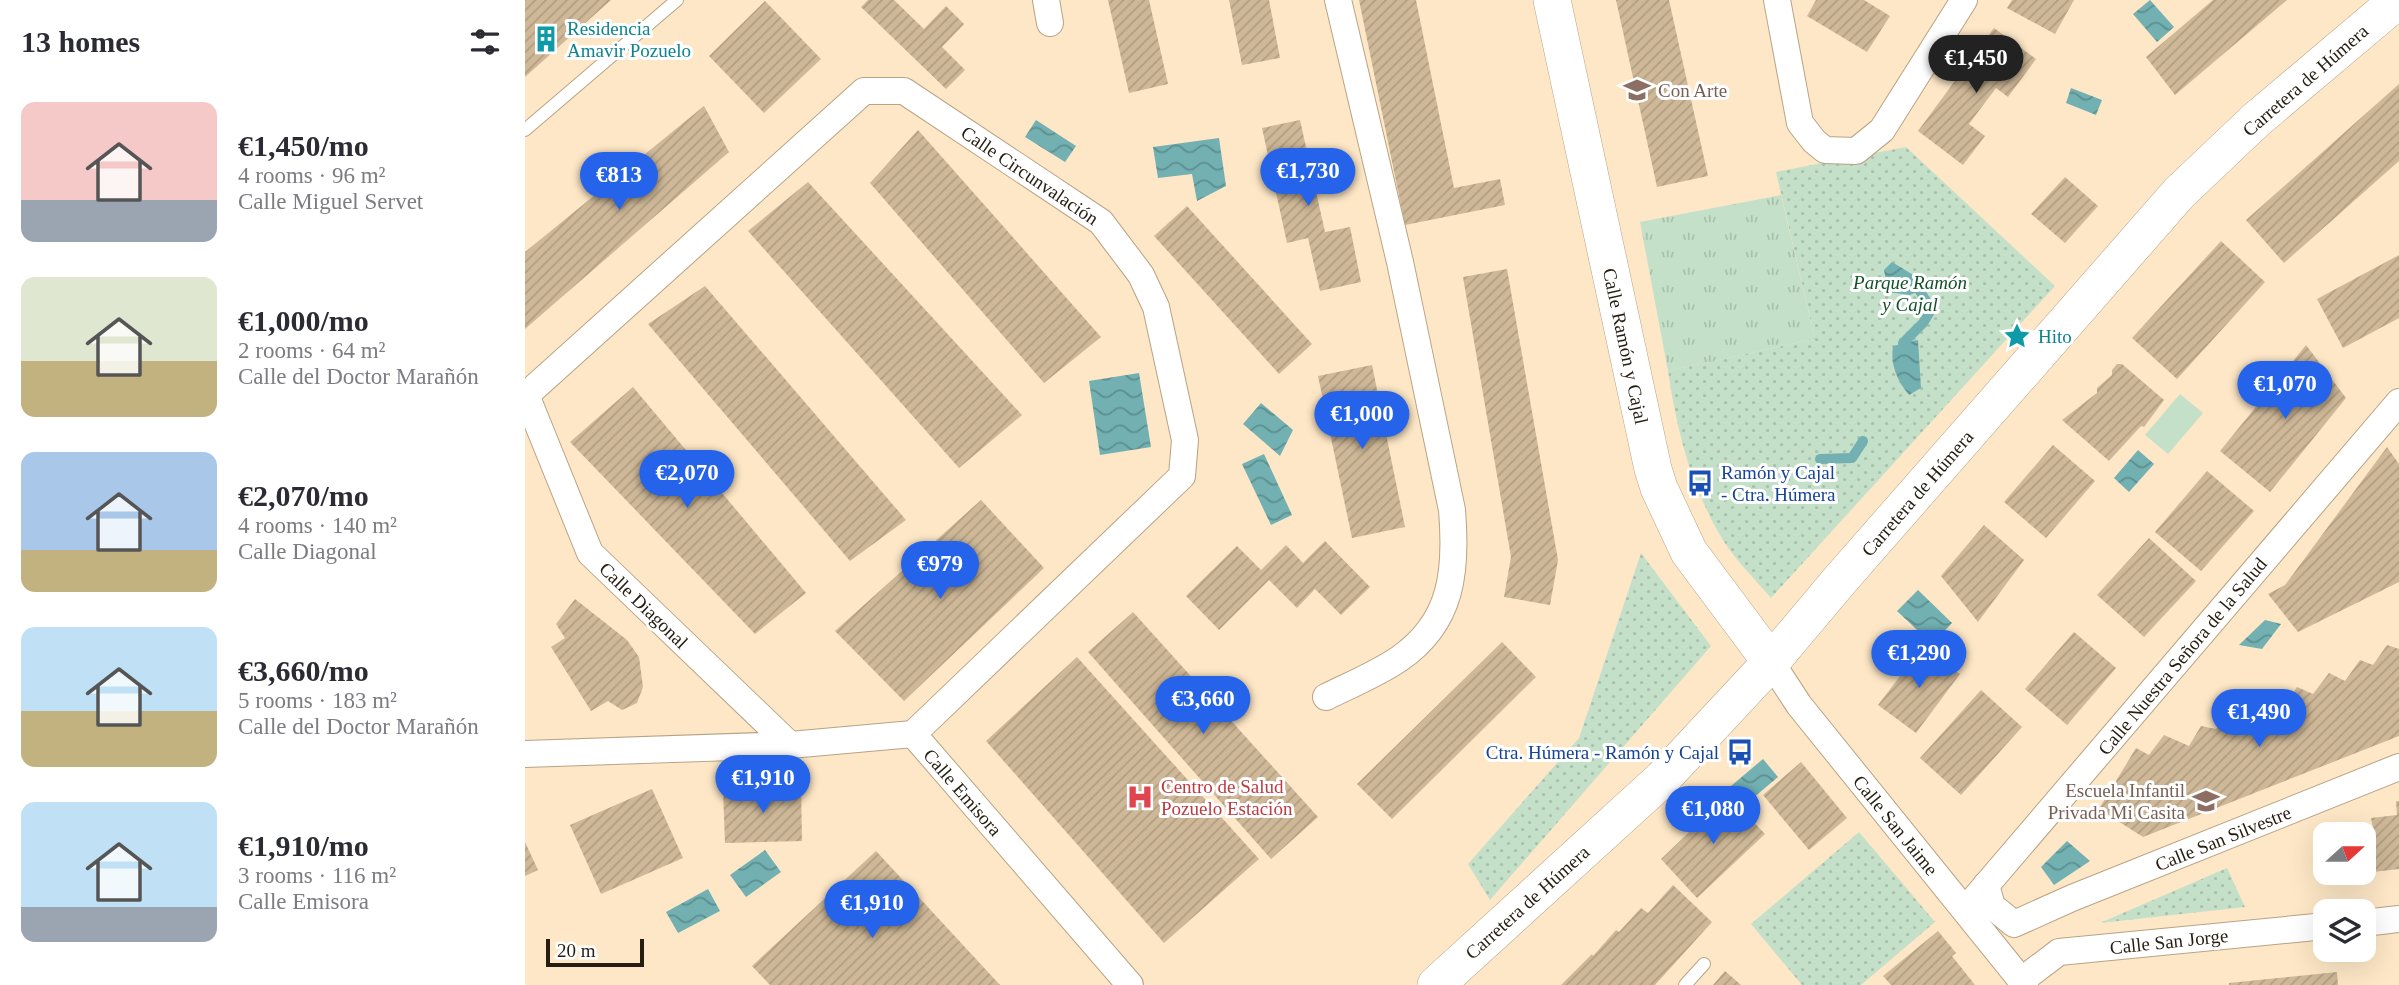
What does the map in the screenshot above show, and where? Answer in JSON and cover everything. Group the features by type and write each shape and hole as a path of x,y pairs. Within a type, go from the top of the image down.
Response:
{"street":[{"path":"1326,697 1399,659 1434,628 1447,596 1455,550 1452,510 1400,262 1338,0"},
{"name":"Calle Ramón y Cajal","path":"1552,0 1644,429 1660,488 1689,552 1771,662"},
{"path":"1777,0 1800,123 1814,141 1825,149 1856,151 1882,130 1964,0"},
{"name":"Carretera de Húmera","path":"1436,985 1662,779 1771,662 2179,193 2256,120 2398,0"},
{"name":"Calle Circunvalación","path":"526,396 864,91 904,90 1101,222 1141,275 1156,307 1185,440 1182,476 913,734"},
{"name":"Calle Diagonal","path":"526,396 590,553 790,745"},
{"name":"Calle Nuestra Señora de la Salud","path":"1965,910 2399,402"},
{"name":"Calle San Jaime","path":"1771,662 1800,705 2023,983"},
{"name":"Calle Emisora","path":"525,754 790,745 913,734 1130,985"},
{"name":"Calle San Silvestre","path":"1992,942 2014,924 2399,766"},
{"path":"1986,886 1992,906 2014,924"},
{"path":"2023,983 2059,952 2046,935 2047,910"},
{"path":"2376,922 2399,919"},
{"name":"Calle San Jorge","path":"2059,952 2313,927"}],"lane":[{"path":"525,130 677,0"},
{"path":"1685,985 1704,964"}],"green space":[{"name":"Parque Ramón y Cajal","path":"1906,147 2055,286 1771,598 1728,548 1702,500 1681,437 1668,371 1815,339 1776,172"},
{"path":"1781,195 1815,339 1668,371 1640,222"},
{"path":"2180,394 2203,413 2168,454 2145,435"},
{"path":"1641,553 1711,646 1490,900 1468,864 1579,738"},
{"path":"1859,832 1935,922 1861,985 1802,985 1751,924"},
{"path":"2227,868 2245,907 2100,923"}],"water":[{"path":"2150,0 2174,27 2157,42 2133,14"},
{"path":"2071,88 2102,100 2096,115 2066,103"},
{"path":"1036,120 1076,146 1065,162 1025,137"},
{"path":"1219,138 1226,186 1197,201 1192,174 1158,178 1153,147"},
{"path":"1892,262 1915,276 1926,288 1910,295 1888,292 1884,270"},
{"path":"1918,340 1921,388 1909,395 1895,372 1893,346"},
{"path":"1139,373 1151,447 1100,455 1089,381"},
{"path":"1261,403 1293,430 1280,456 1243,424"},
{"path":"2138,450 2154,464 2129,492 2114,478"},
{"path":"1264,454 1292,515 1271,525 1242,464"},
{"path":"1918,590 1952,623 1932,644 1897,611"},
{"path":"2265,620 2281,624 2262,649 2239,645"},
{"path":"1763,759 1778,777 1746,804 1731,786"},
{"path":"2067,841 2090,861 2054,885 2041,867"},
{"path":"765,850 781,872 746,897 730,875"},
{"path":"708,889 720,911 678,933 666,912"}],"building":[{"name":"Residencia Amavir Pozuelo","path":"525,0 611,0 525,77"},
{"path":"868,0 894,0 924,29 946,6 964,24 942,47 965,70 946,89 861,7"},
{"path":"1108,0 1149,0 1168,84 1129,93"},
{"path":"1229,0 1269,0 1280,58 1242,65"},
{"path":"1359,0 1416,0 1454,188 1500,179 1505,205 1405,225"},
{"path":"1616,0 1669,0 1708,176 1657,187"},
{"path":"1816,0 1864,0 1890,16 1867,52 1807,16"},
{"path":"2012,0 2074,0 2055,34 2007,8"},
{"path":"2213,0 2287,0 2175,95 2146,57"},
{"path":"765,1 821,59 764,113 709,56"},
{"path":"1994,28 2036,59 2008,97 1996,88 1969,124 1985,136 1963,165 1918,131"},
{"path":"2399,84 2399,161 2284,263 2246,220"},
{"path":"704,106 729,152 525,329 525,252"},
{"path":"1300,120 1325,232 1350,227 1361,282 1320,291 1308,238 1287,243 1262,128"},
{"path":"918,130 1101,337 1044,383 870,183"},
{"path":"2065,177 2098,206 2065,243 2031,214"},
{"path":"808,182 1022,415 959,468 748,231"},
{"path":"1187,206 1312,344 1279,374 1154,236"},
{"path":"2221,241 2265,282 2177,379 2132,338"},
{"path":"2399,255 2399,318 2343,348 2317,299"},
{"path":"1507,269 1558,560 1550,605 1504,597 1511,557 1463,277"},
{"path":"705,286 906,520 850,561 648,324"},
{"path":"2306,345 2346,398 2270,492 2220,451"},
{"path":"2117,364 2122,364 2164,400 2144,427 2141,426 2109,461 2062,420 2097,393 2097,388 2112,375"},
{"path":"1372,365 1405,527 1352,538 1318,376"},
{"path":"633,387 806,593 755,634 570,442"},
{"path":"2053,445 2095,481 2046,538 2004,502"},
{"path":"2387,447 2399,464 2399,582 2298,632 2268,594 2285,585"},
{"path":"2207,471 2254,511 2201,571 2155,532"},
{"path":"981,500 1044,568 904,701 835,631"},
{"path":"1984,525 2024,560 1978,622 1941,576"},
{"path":"2149,538 2196,581 2144,637 2097,595"},
{"path":"1325,541 1370,587 1341,615 1315,589 1297,608 1269,580 1219,630 1186,596 1237,546 1261,570 1286,545 1303,563"},
{"path":"575,599 627,640 639,657 643,687 637,703 622,710 608,701 591,711 551,647 565,638 556,624"},
{"path":"1133,612 1318,817 1271,859 1088,652"},
{"path":"2074,632 2116,668 2067,725 2025,689"},
{"path":"1502,642 1536,677 1392,819 1357,784"},
{"path":"2387,645 2399,649 2399,736 2143,837 2099,809 2136,748 2149,755 2164,735 2189,746 2201,726 2216,729 2232,710 2250,717 2265,699 2284,706 2297,687 2313,694 2329,673 2345,681 2360,660 2373,665"},
{"path":"1923,646 1960,674 1916,733 1878,705"},
{"path":"1077,657 1259,859 1164,943 986,741"},
{"path":"1981,690 2022,727 1961,795 1920,758"},
{"path":"1801,762 1847,818 1809,850 1763,795"},
{"path":"801,787 802,841 725,843 723,790"},
{"path":"652,789 683,858 601,894 570,825"},
{"path":"1728,795 1765,834 1697,898 1661,859"},
{"path":"2396,801 2399,801 2399,869 2377,872 2377,822 2372,822 2371,818 2397,815"},
{"path":"525,842 538,870 525,876"},
{"path":"876,851 1000,985 770,985 752,966"},
{"path":"1673,885 1712,922 1655,985 1561,985 1592,954 1593,956 1616,930 1619,932 1641,908 1648,913"},
{"path":"1938,931 1956,953 1952,956 1975,985 1891,985 1883,976"},
{"path":"1725,971 1741,985 1713,985"},
{"path":"2337,972 2338,985 2229,985 2229,983"}],"waterway":[{"path":"1903,343 1923,323 1931,310 1920,291"},
{"path":"1820,459 1852,458 1863,441"}],"place":[{"name":"Residencia Amavir Pozuelo","path":"546,39"},
{"name":"Con Arte","path":"1637,90"},
{"name":"Hito","path":"2017,336"},
{"name":"Ramón y Cajal - Ctra. Húmera","path":"1700,483"},
{"name":"Ctra. Húmera - Ramón y Cajal","path":"1740,752"},
{"name":"Centro de Salud Pozuelo Estación","path":"1140,797"},
{"name":"Escuela Infantil Privada Mi Casita","path":"2206,801"}]}
